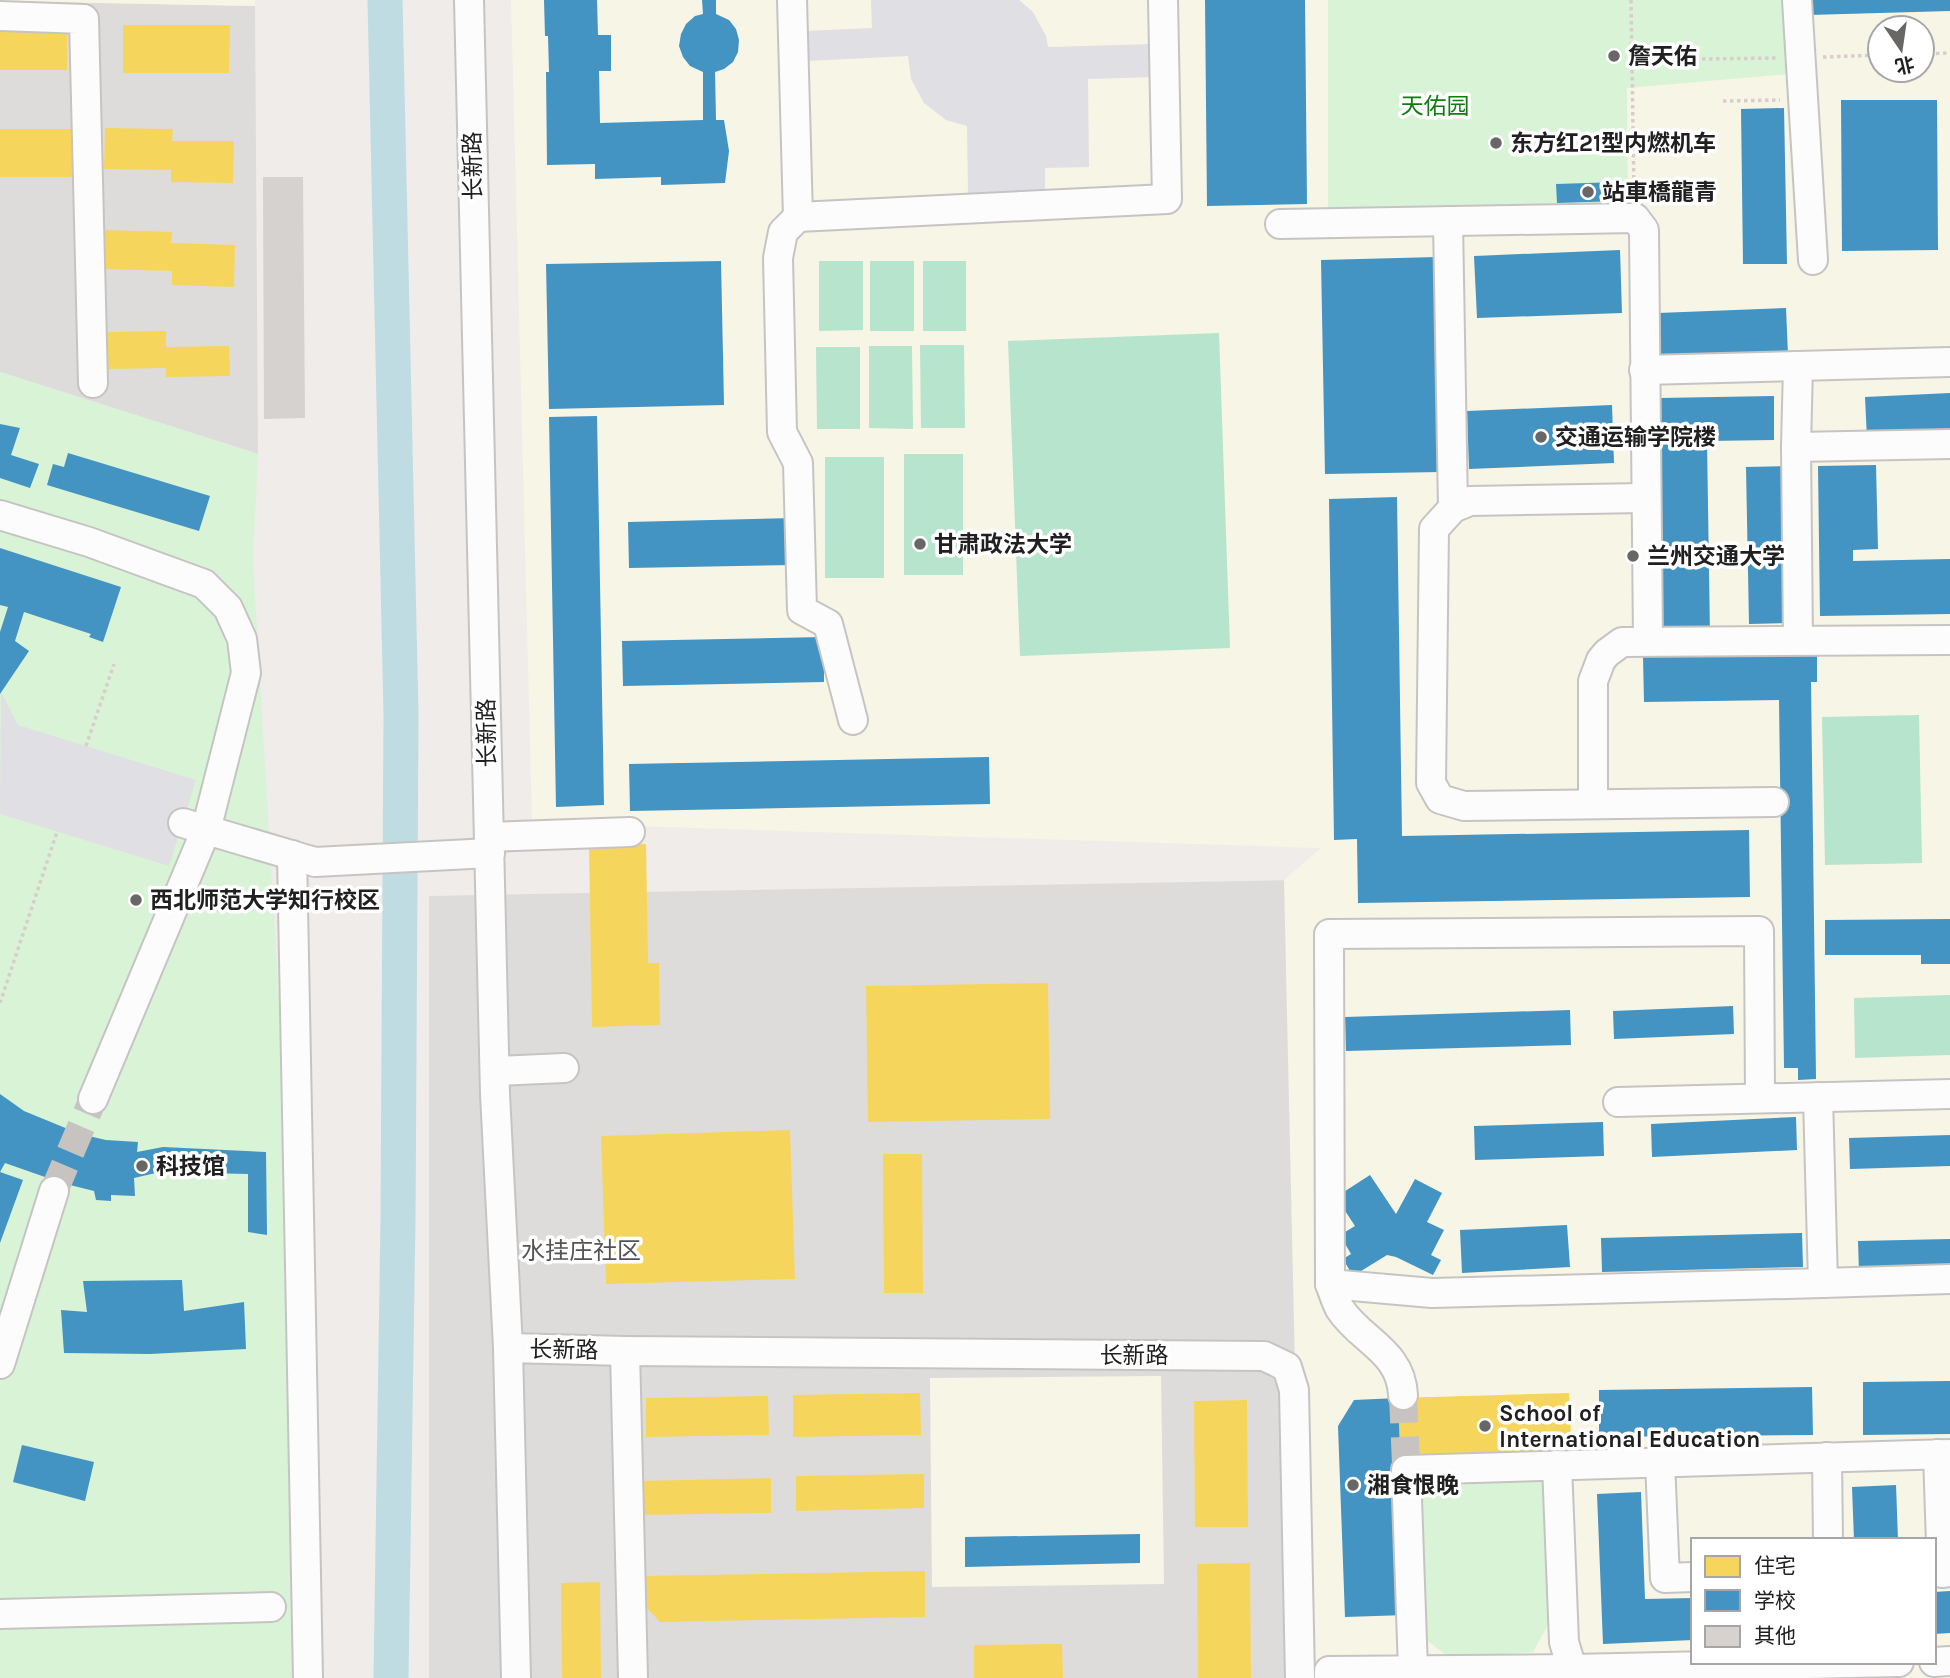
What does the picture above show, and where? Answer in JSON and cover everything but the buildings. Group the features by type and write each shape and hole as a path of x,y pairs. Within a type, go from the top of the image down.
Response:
{"street":[{"name":"长新路","path":"469,0 495,1071 508,1349 1264,1356 1287,1367 1294,1390 1300,1678"},
{"path":"792,0 798,218"},
{"path":"853,720 828,624 803,610 798,463 782,432 778,258 783,232 798,218 1167,199 1163,0"},
{"path":"1797,0 1813,260"},
{"path":"0,16 84,19 93,383"},
{"path":"1280,224 1635,218 1644,230 1648,641"},
{"path":"1448,221 1453,508"},
{"path":"1644,370 1950,362"},
{"path":"1798,366 1798,640"},
{"path":"1796,447 1950,444"},
{"path":"1645,498 1469,501 1453,508 1434,529 1431,783 1440,799 1464,806 1773,802"},
{"path":"0,515 89,542 204,584 228,608 242,639 246,673 195,826 93,1099"},
{"path":"1593,804 1592,692 1596,670 1607,653 1622,642 1950,640"},
{"path":"195,826 315,862 421,856 489,845 629,832"},
{"path":"292,855 308,1678"},
{"path":"1403,1395 1403,1385 1391,1359 1340,1309 1330,1284 1329,934 1759,931 1760,1098"},
{"path":"495,1071 564,1068"},
{"path":"1618,1102 1950,1094"},
{"path":"1818,1097 1823,1283"},
{"path":"0,1364 9,1305 54,1191"},
{"path":"1330,1284 1432,1293 1950,1279"},
{"path":"508,1349 516,1678"},
{"name":"长新路","path":"625,1351 633,1678"},
{"path":"1413,1670 1406,1467 1944,1454 1942,1573 1950,1572"},
{"path":"1827,1457 1828,1538"},
{"path":"1660,1462 1665,1578 1691,1577"},
{"path":"1557,1465 1564,1642 1572,1673"},
{"path":"0,1614 271,1606"},
{"path":"1329,1678 1329,1671 1572,1673 1803,1664"}],"path":[{"path":"1631,0 1635,218"},
{"path":"1632,60 1866,55"},
{"path":"1723,102 1803,100"},
{"path":"86,746 114,664"},
{"path":"0,1003 57,832"}],"shaded area":[{"path":"0,0 255,0 255,6 0,1"},
{"name":"兰州交通大学","path":"511,0 1950,0 1950,1678 1302,1678 1284,880 1321,848 532,823"},
{"path":"871,0 1019,0 1033,12 1046,36 1048,47 1153,44 1154,77 1088,79 1089,167 1045,168 1045,192 968,194 967,126 946,120 924,103 911,79 908,56 806,61 805,31 872,28"},
{"path":"0,1 255,6 258,454 0,372"},
{"path":"1,692 18,725 196,780 169,866 0,814"},
{"path":"1950,868 1950,1678 429,1678 429,896"},
{"path":"1161,1376 1164,1584 932,1587 930,1378"}],"green space":[{"name":"天佑园","path":"1328,0 1788,0 1790,74 1627,88 1628,209 1328,215"},
{"path":"819,261 863,261 863,330 819,331"},
{"path":"870,261 914,261 914,331 870,331"},
{"path":"923,261 966,261 966,331 923,331"},
{"path":"1219,333 1230,648 1020,656 1008,341"},
{"path":"920,345 964,345 965,428 921,428"},
{"path":"869,346 912,346 913,429 869,428"},
{"path":"816,347 860,347 860,429 817,429"},
{"name":"西北师范大学知行校区","path":"0,372 258,454 253,561 293,1240 288,1380 297,1678 0,1678"},
{"path":"904,454 963,454 963,575 904,575"},
{"path":"825,457 884,457 884,578 825,578"},
{"path":"1919,715 1922,863 1825,865 1822,717"},
{"path":"1950,995 1950,1055 1855,1058 1854,998"},
{"path":"1543,1476 1548,1625 1533,1652 1450,1658 1424,1638 1421,1477"}],"waterway":[{"path":"385,0 401,714 398,1218 391,1678"}],"tunnel":[{"path":"54,1191 93,1099"},
{"path":"1403,1395 1406,1464"}],"place":[{"name":"詹天佑","path":"1614,56"},
{"name":"东方红21型内燃机车","path":"1496,143"},
{"name":"站車橋龍青","path":"1588,192"},
{"name":"交通运输学院楼","path":"1541,437"},
{"name":"甘肃政法大学","path":"920,544"},
{"name":"兰州交通大学","path":"1633,556"},
{"name":"西北师范大学知行校区","path":"136,900"},
{"name":"科技馆","path":"142,1166"},
{"name":"School of International Education","path":"1485,1426"},
{"name":"湘食恨晚","path":"1353,1485"}],"district":[{"name":"水挂庄社区","path":"581,1251"}]}
